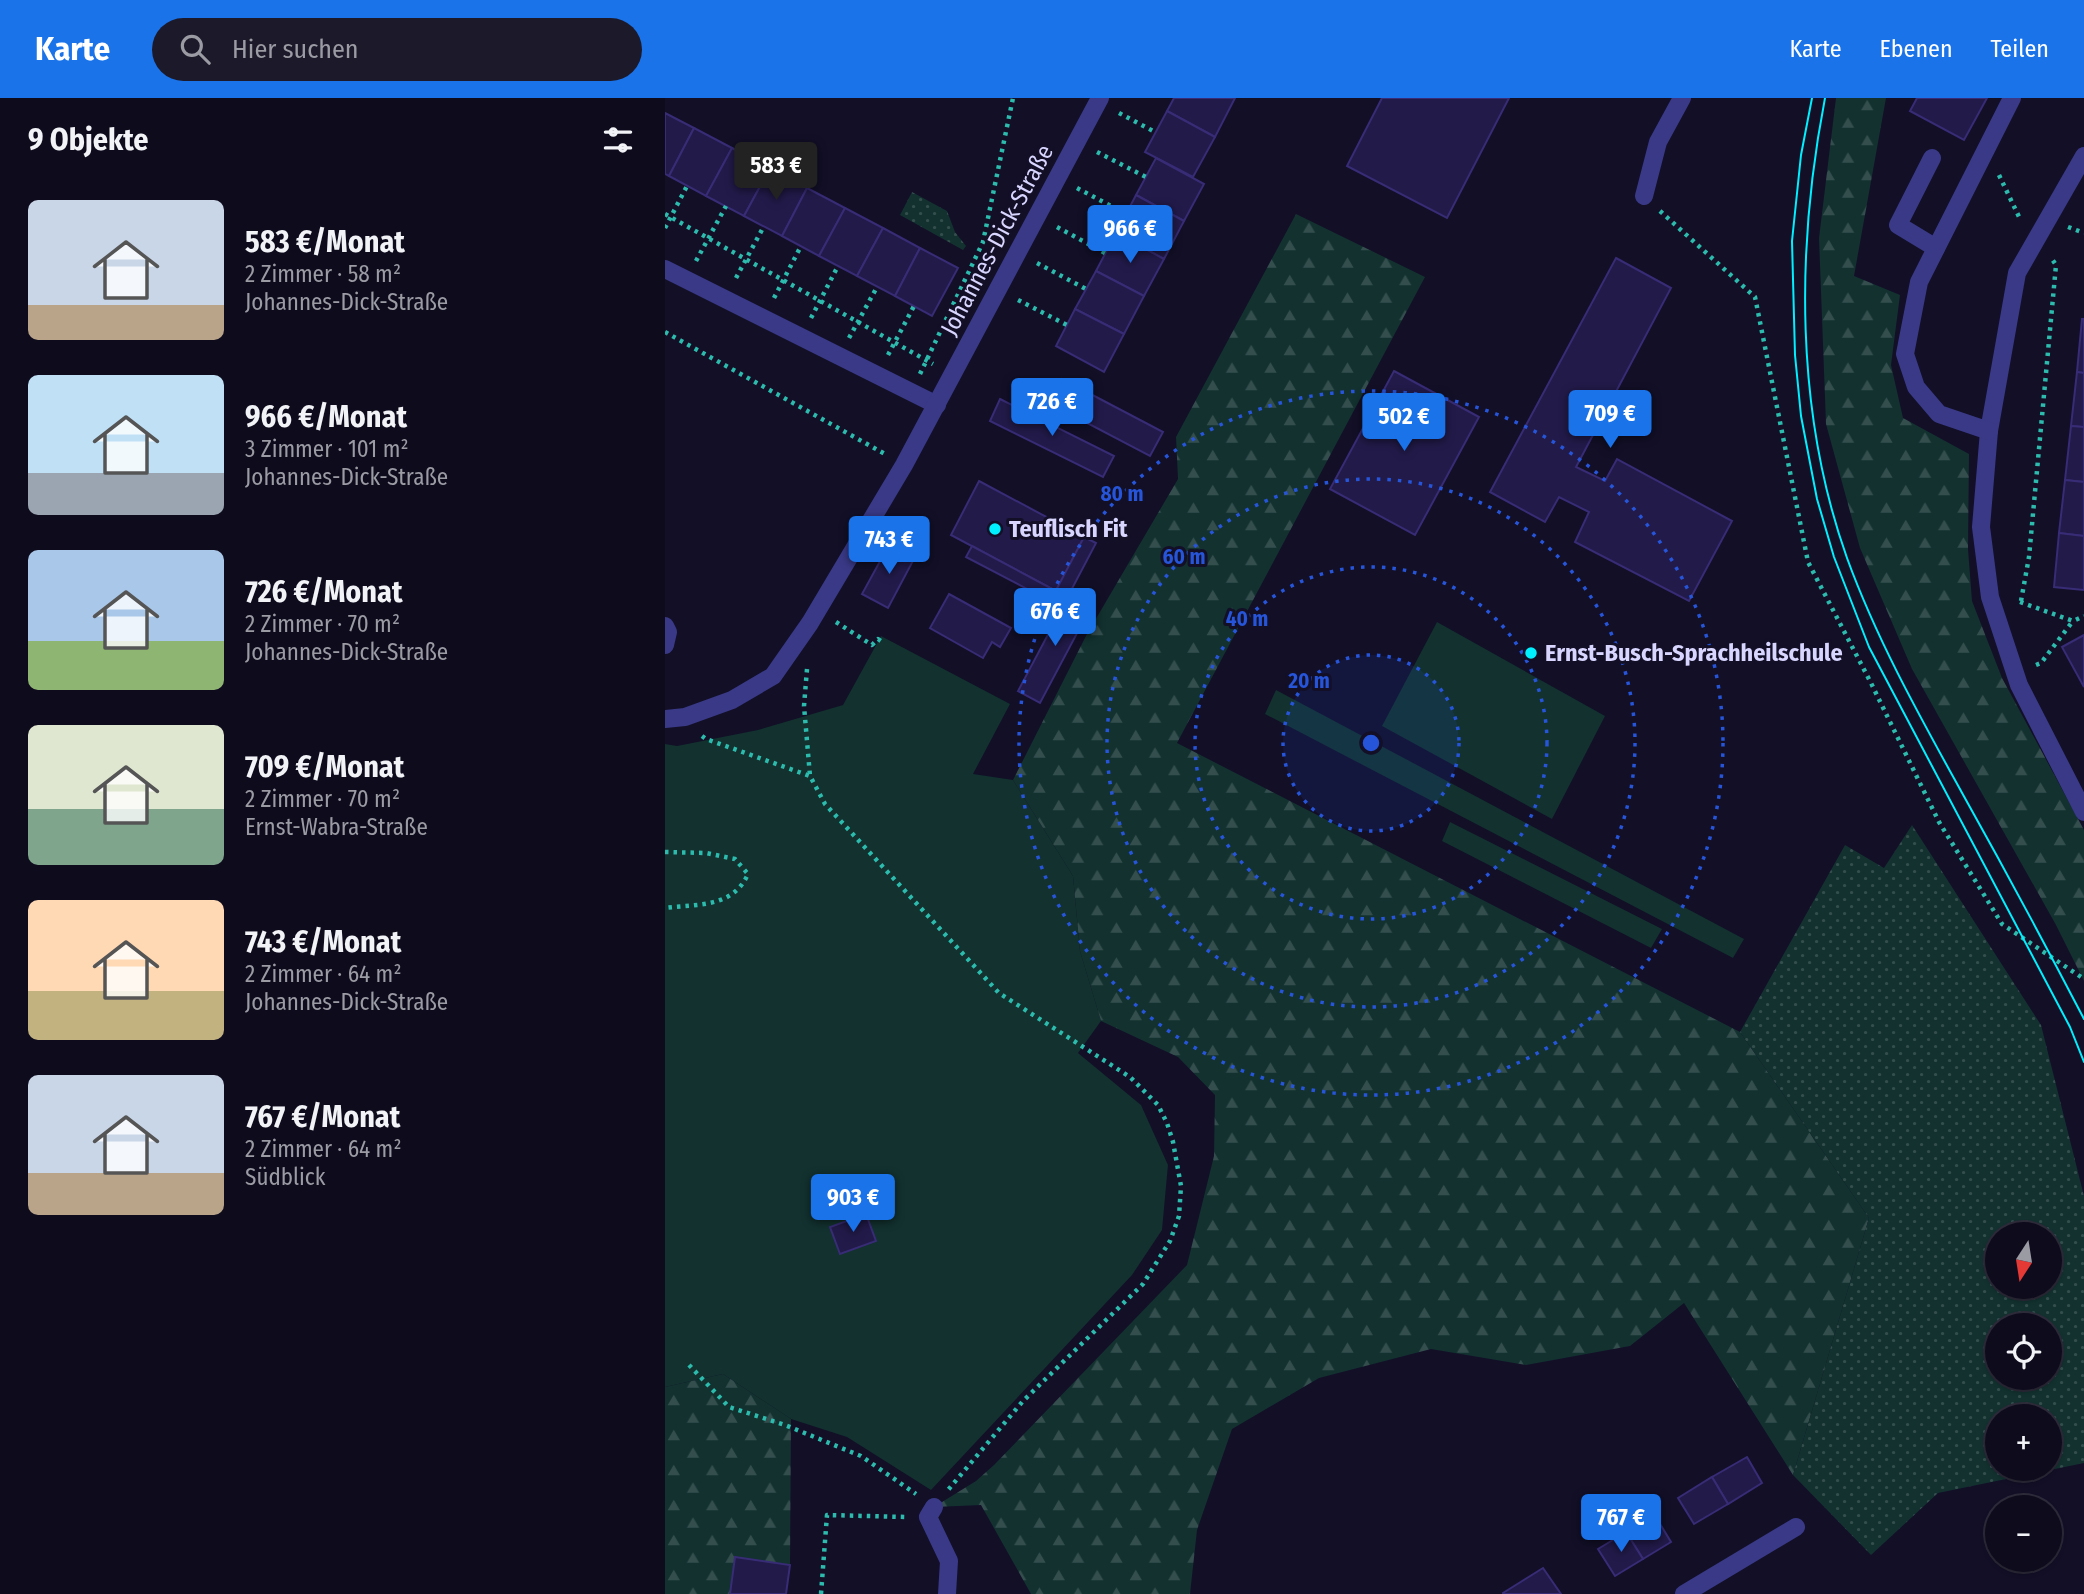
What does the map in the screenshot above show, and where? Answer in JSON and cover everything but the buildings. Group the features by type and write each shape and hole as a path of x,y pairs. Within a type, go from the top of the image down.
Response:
{"street":[{"name":"Johannes-Dick-Straße","path":"665,719 685,717 732,700 773,676 817,610 904,465 1100,98"},
{"path":"1644,196 1658,142 1682,98"},
{"path":"1989,431 1939,414 1916,387 1905,354 1919,282 2012,98"},
{"path":"2084,156 2017,273 1989,431 1981,527 1990,597 2015,672 2054,756 2084,812"},
{"path":"1932,158 1898,225 1936,248"},
{"path":"665,269 937,405"},
{"path":"665,626 668,632 665,645"},
{"path":"931,1512 949,1561 947,1594"},
{"path":"1684,1594 1796,1527"}],"path":[{"path":"915,394 926,360 983,242 1013,98"},
{"path":"1144,126 1155,132"},
{"path":"1077,141 1146,177"},
{"path":"1986,149 2025,231 2037,238 2056,265 2029,557 2021,601"},
{"path":"1058,178 1126,214"},
{"path":"665,228 668,216 687,186"},
{"path":"1644,196 1755,297 1808,562 1939,822 2002,924 2084,979"},
{"path":"687,280 726,206"},
{"path":"668,216 953,375"},
{"path":"1037,217 1105,253"},
{"path":"725,299 764,226"},
{"path":"763,318 801,246"},
{"path":"800,337 838,266"},
{"path":"1045,267 1086,289"},
{"path":"839,356 877,286"},
{"path":"1027,304 1067,326"},
{"path":"878,375 914,306"},
{"path":"665,332 904,465"},
{"path":"1994,608 2021,601 2073,621"},
{"path":"817,610 872,645 878,639 884,643"},
{"path":"2015,672 2041,663 2073,621 2084,616"},
{"path":"807,665 804,706 810,776 825,804 999,993 1130,1077 1158,1105 1173,1142 1181,1186 1179,1216 1170,1241 1143,1284 1023,1401 931,1512 827,1515 821,1594"},
{"path":"685,717 706,739 810,776"},
{"path":"665,852 706,853 735,859 748,874 742,888 730,897 699,906 665,908"},
{"path":"689,1365 729,1407 785,1425 861,1455 931,1512"}],"green space":[{"path":"1836,98 1886,98 1854,276 1900,295 1891,365 1903,418 1969,454 1968,549 1972,601 2002,678 2084,830 2084,981 2056,925 1912,669 1860,548 1826,424 1819,238"},
{"path":"912,192 947,211 955,232 966,246 963,250 900,215"},
{"path":"1296,214 1425,277 1177,743 1740,1032 1869,1218 1793,1475 1684,1303 1630,1346 1526,1365 1431,1349 1319,1378 1232,1429 1197,1530 1190,1594 1031,1594 981,1505 934,1507 976,1481 994,1465 1187,1265 1214,1156 1215,1095 1178,1057 1101,1021 1080,951 1073,876 1013,780 1087,634 1178,479 1176,437"},
{"path":"1437,622 1605,716 1552,819 1382,726"},
{"path":"881,636 1010,704 973,774 1013,780 1073,876 1080,951 1101,1021 1078,1053 1141,1105 1168,1165 1162,1230 1132,1275 931,1490 847,1437 791,1419 723,1374 665,1387 665,744 677,746 758,730 843,705"},
{"path":"1276,690 1744,939 1733,958 1265,714"},
{"path":"1450,822 1662,929 1651,948 1442,841"},
{"path":"1912,825 2041,1025 2084,1196 2084,1463 2062,1468 2062,1404 1985,1404 1985,1481 1996,1481 1938,1493 1871,1555 1793,1475 1869,1218 1740,1032 1845,845 1884,868"},
{"path":"723,1374 791,1419 790,1565 736,1557 730,1594 665,1594 665,1387"}],"tram line":[{"path":"1812,98 1801,155 1792,241 1795,355 1801,416 1817,499 1834,557 1869,647 2070,1027 2084,1062"},
{"path":"1825,98 1809,213 1806,330 1818,446 1830,502 1847,558 1885,648 2084,1019"}],"place":[{"name":"Teuflisch Fit","path":"995,529"},
{"name":"Ernst-Busch-Sprachheilschule","path":"1531,653"}]}
